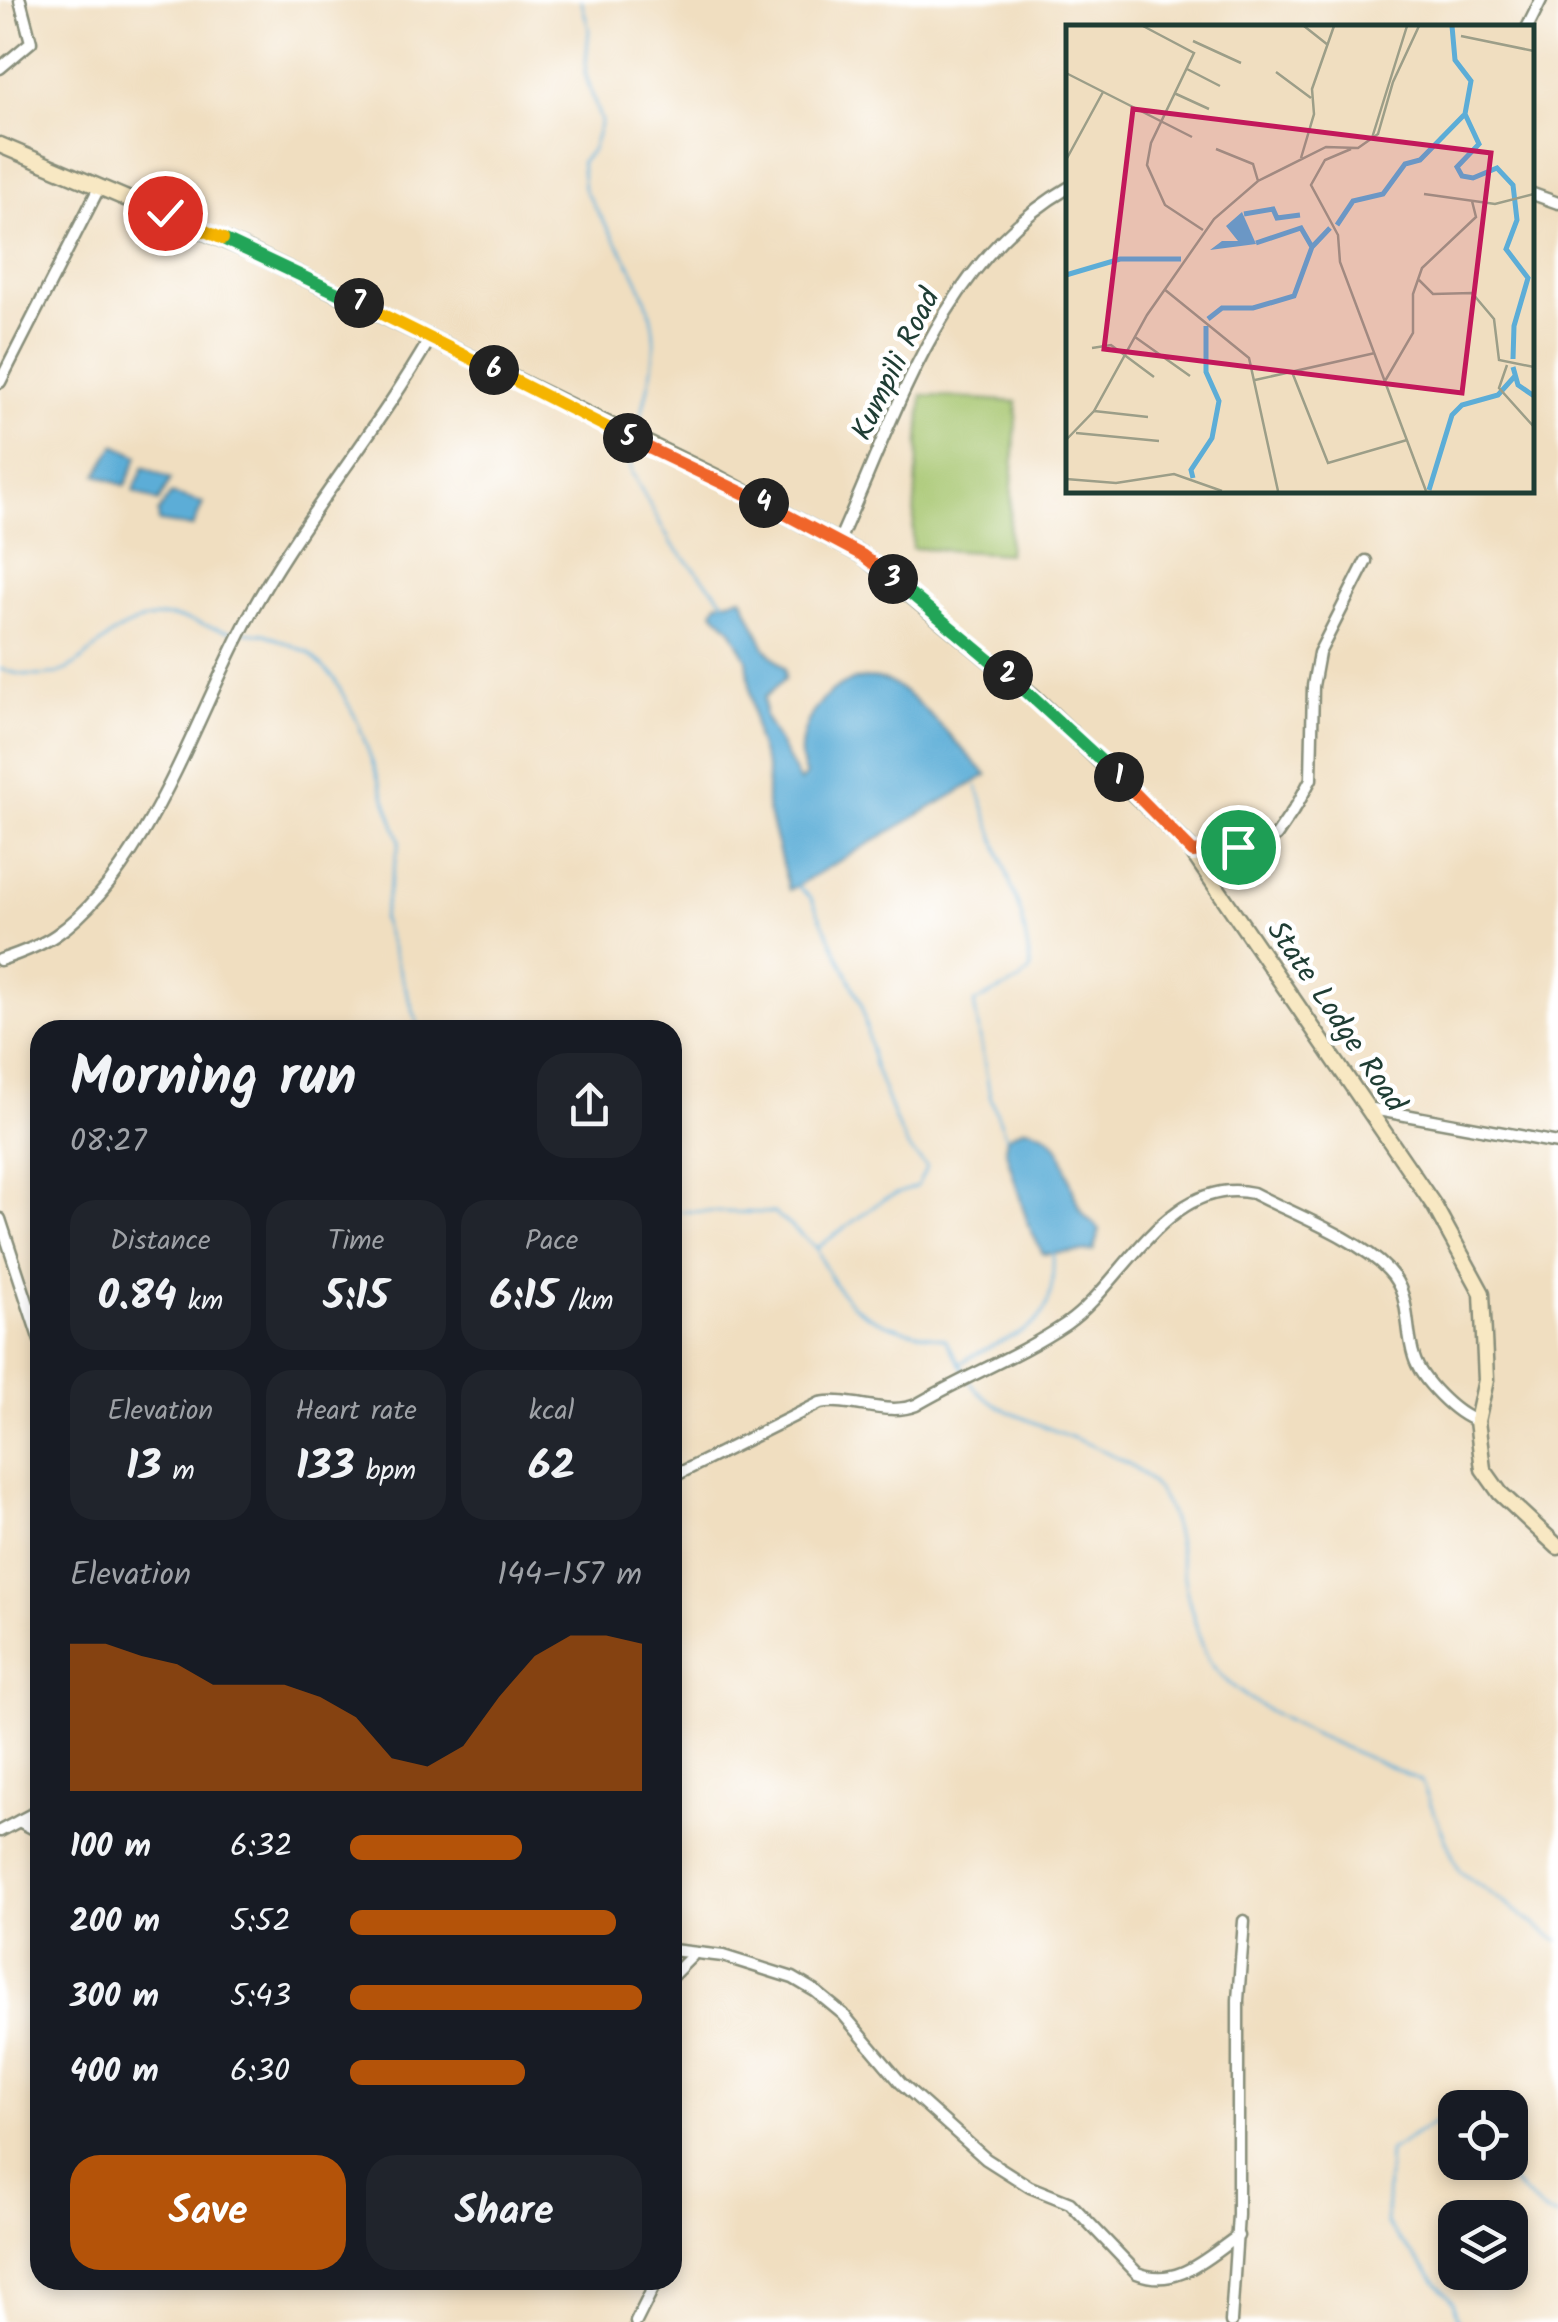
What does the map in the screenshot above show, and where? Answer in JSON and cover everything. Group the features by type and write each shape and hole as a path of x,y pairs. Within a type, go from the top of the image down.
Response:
{"street":[{"path":"0,68 31,42 20,0"},
{"path":"1529,25 1541,0"},
{"name":"State Lodge Road","path":"0,145 100,186 431,337 838,542 919,600 1033,696 1193,852 1435,1207 1482,1293 1486,1380 1477,1421 1483,1468 1500,1493 1556,1548"},
{"path":"0,382 100,186"},
{"name":"Kumpili Road","path":"838,542 944,312 968,275 1006,236 1066,190"},
{"path":"1533,194 1558,203"},
{"path":"0,960 55,936 96,898 189,747 246,623 304,528 398,394 431,337"},
{"path":"1193,852 1238,847 1276,836 1297,805 1311,779 1313,686 1319,653 1366,561"},
{"path":"1366,1108 1558,1143"},
{"path":"682,1472 820,1403 839,1400 905,1410 1068,1323 1161,1224 1206,1198 1241,1191 1371,1256 1388,1270 1405,1298 1419,1367 1453,1408 1477,1421"},
{"path":"0,1221 30,1311"},
{"path":"0,1831 30,1815"},
{"path":"19,1821 30,1827"},
{"path":"1231,2322 1238,2236 1238,2000 1244,1921"},
{"path":"682,1953 722,1956 780,1973 815,1991 843,2014 901,2083 986,2159 1030,2187 1070,2203 1138,2272 1152,2278 1178,2276 1238,2236"},
{"path":"682,1966 692,1956"},
{"path":"636,2322 652,2290"}],"green space":[{"path":"922,395 1017,402 1008,554 912,548"}],"water":[{"path":"115,445 138,456 125,486 97,475"},
{"path":"144,467 171,479 158,502 133,491"},
{"path":"171,494 203,503 193,527 159,522 158,513"},
{"path":"742,597 765,648 785,669 785,679 764,698 765,717 800,782 806,776 801,758 808,722 831,693 846,683 864,679 883,680 908,695 987,775 789,890 767,806 767,770 756,736 747,660 731,629 713,611 717,603"},
{"path":"1024,1128 1049,1137 1057,1146 1081,1211 1100,1230 1093,1251 1043,1254 1028,1224 1005,1148 1007,1137"}],"waterway":[{"path":"581,0 589,29 585,73 601,122 592,150 581,161 584,189 637,279 654,337 652,370 640,423"},
{"path":"628,450 632,473 671,543 724,601"},
{"path":"0,669 29,675 51,675 69,669 112,635 152,618 174,617 236,632"},
{"path":"244,632 265,634 309,653 334,678 358,722 400,841 382,919 417,1020"},
{"path":"977,787 1022,917 1031,969 1021,980 974,1003 990,1096 1006,1137"},
{"path":"797,886 811,898 861,1003 874,1065 897,1125 909,1149 927,1167 917,1186 884,1199 817,1248 838,1289 851,1303 882,1322 945,1339 966,1374"},
{"path":"682,1211 774,1213 817,1248"},
{"path":"961,1363 1017,1334 1041,1316 1048,1302 1053,1253"},
{"path":"970,1381 981,1395 1000,1407 1105,1451 1147,1478 1172,1519 1188,1598 1211,1663 1227,1681 1277,1715 1421,1781 1459,1871 1558,1941"},
{"path":"1438,2120 1389,2151 1386,2224 1453,2302 1458,2322"},
{"path":"1510,2180 1545,2213 1558,2217"}],"route":[{"path":"165,213 431,337 620,434 716,477 862,555 1033,696 1193,852 1238,847"}]}
